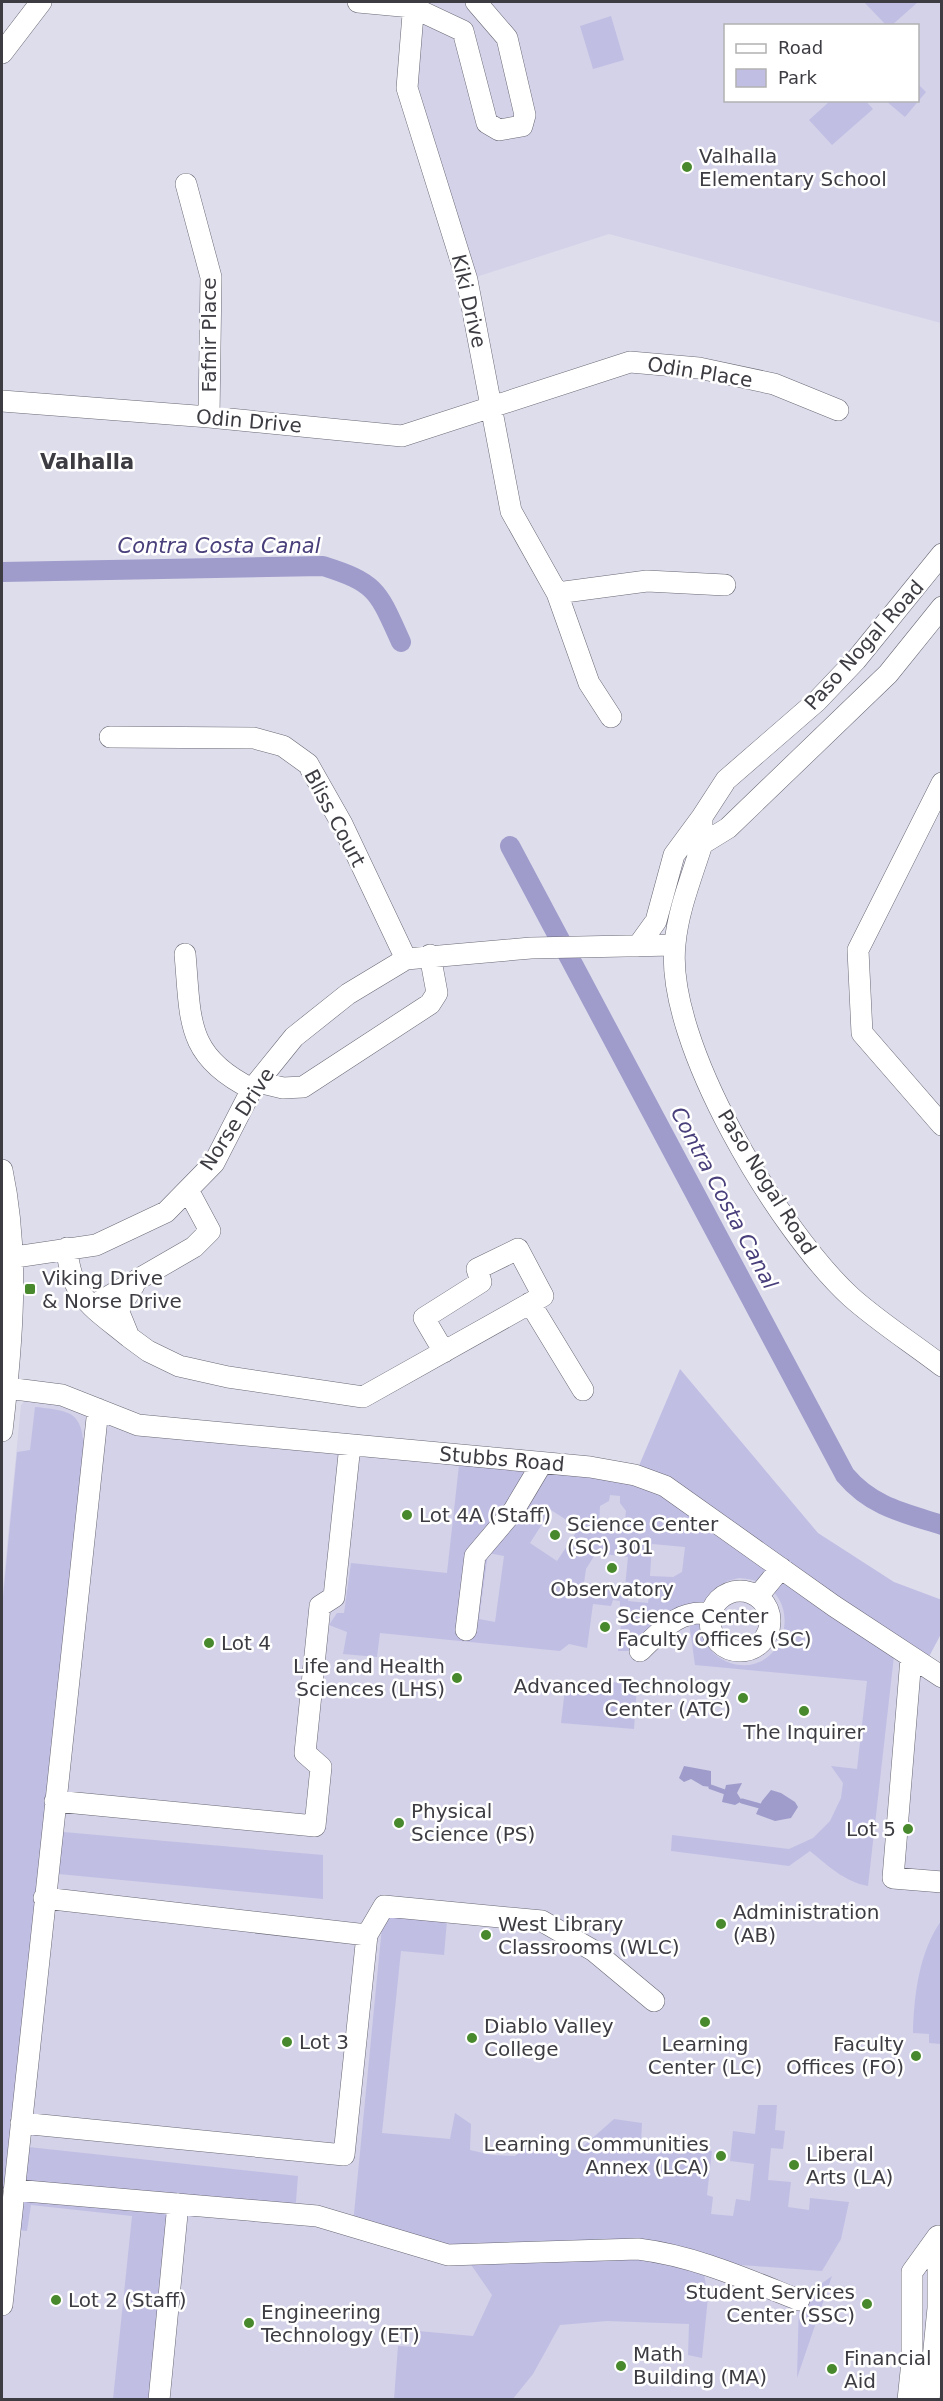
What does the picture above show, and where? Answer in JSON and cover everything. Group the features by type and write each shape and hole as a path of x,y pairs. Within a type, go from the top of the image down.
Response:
{"street":[{"path":"2,52 41,2"},
{"path":"358,2 413,4 463,31 487,123 499,130 522,126 525,115 507,38 483,4"},
{"name":"Kiki Drive","path":"413,4 407,88 467,280 512,511 557,593 589,683 611,717"},
{"name":"Fafnir Place","path":"186,184 211,277 209,417"},
{"name":"Odin Place","path":"491,406 630,362 699,368 774,384 838,410"},
{"name":"Odin Drive","path":"2,401 209,417 402,436 491,406"},
{"name":"Paso Nogal Road","path":"938,567 817,701 726,780 702,817 702,843 686,892 674,945 678,997 691,1045 734,1136 803,1246 851,1298 942,1366"},
{"path":"557,593 647,581 725,585"},
{"name":"Paso Nogal Road","path":"702,843 728,828 888,675 942,607"},
{"name":"Bliss Court","path":"110,737 254,738 283,746 308,764 342,824 405,959"},
{"path":"942,783 858,950 862,1033 942,1125"},
{"path":"638,946 656,921 674,855 702,817"},
{"name":"Norse Drive","path":"7,1258 96,1245 166,1212 214,1163 255,1085 294,1037 348,994 405,959 430,955 545,948 674,945"},
{"path":"185,954 191,1024 206,1056 227,1077 255,1085 283,1088 303,1087 430,1004 437,993 430,955"},
{"path":"2,1170 7,1258 6,1388 2,1431"},
{"path":"92,1306 194,1247 210,1231 188,1190"},
{"path":"67,1248 69,1272 76,1289 92,1306 148,1351 179,1366 228,1377 363,1397 444,1352 543,1296 518,1249 477,1269 481,1282 424,1318 444,1352"},
{"path":"129,1337 118,1310 134,1283"},
{"path":"530,1303 583,1390"},
{"name":"Stubbs Road","path":"6,1388 62,1395 138,1425 542,1462 635,1475 665,1486 911,1658 942,1677"},
{"path":"2,2305 98,1409"},
{"path":"55,1801 315,1826 321,1767 305,1753 308,1711 320,1606 334,1597 350,1445"},
{"path":"466,1630 475,1556 514,1510 542,1462"},
{"path":"758,1596 781,1568"},
{"path":"743,1591 758,1596 768,1608 771,1622 765,1638 755,1647 741,1651 723,1646 712,1630 711,1614 720,1598 729,1593 743,1591"},
{"path":"640,1651 672,1620 688,1615 711,1614"},
{"path":"911,1658 893,1878 942,1882"},
{"path":"44,1898 367,1935"},
{"path":"21,2123 344,2155 367,1935 384,1906 542,1921 594,1951 654,2001"},
{"path":"14,2190 317,2216 448,2255 638,2249 663,2252 702,2262 799,2300"},
{"path":"159,2400 178,2204"},
{"path":"908,2400 912,2362 912,2271 938,2236 938,2308 929,2400"},
{"path":"912,2362 933,2352"}],"shaded area":[{"name":"Valhalla Elementary School","path":"414,2 941,2 941,323 609,234 467,280 407,88"},
{"name":"Diablo Valley College","path":"33,1391 124,1417 590,1467 941,1677 941,2399 2,2400 2,1597 21,1405"},
{"path":"684,1766 711,1771 711,1787 703,1786 691,1779 684,1782 679,1778"},
{"path":"742,1783 737,1793 742,1801 735,1805 722,1802 726,1785"},
{"path":"771,1790 795,1802 798,1807 791,1818 775,1821 756,1814 762,1801"}],"green space":[{"path":"864,2 918,2 893,24 885,24"},
{"path":"611,16 624,60 593,69 580,26"},
{"path":"919,85 926,92 919,100"},
{"path":"829,102 867,102 873,109 832,145 809,120"},
{"path":"887,102 918,102 905,117"},
{"path":"680,1369 818,1533 894,1582 942,1600 941,1634 924,1666 895,1647 868,1886 844,1877 810,1851 789,1866 671,1851 672,1835 789,1849 813,1838 830,1821 841,1798 843,1783 831,1766 857,1769 867,1681 695,1665 688,1615 640,1651 618,1651 623,1607 620,1606 620,1601 613,1600 611,1606 593,1604 587,1648 569,1644 560,1651 380,1633 377,1657 343,1654 347,1632 329,1625 337,1613 344,1613 351,1563 447,1573 460,1456 635,1475","holes":["610,1495 620,1496 620,1503 626,1511 624,1529 599,1527 600,1506 609,1501","551,1510 579,1528 557,1561 530,1543","652,1544 685,1547 682,1572 673,1577 650,1576","488,1553 504,1556 495,1622 479,1619","596,1553 628,1557 625,1587 584,1583 586,1569","739,1578 762,1583 776,1595 784,1611 784,1628 778,1645 767,1658 751,1665 730,1663 718,1657 705,1643 699,1628 701,1608 705,1600 720,1586","630,1586 650,1588 648,1603 628,1601"]},
{"path":"35,1407 60,1410 75,1417 82,1431 85,1456 52,1831 323,1855 323,1899 48,1873 19,2146 298,2176 295,2214 178,2204 159,2399 113,2399 132,2216 31,2205 27,2231 10,2229 2,2305 2,1607 17,1452 30,1450"},
{"path":"613,1682 637,1685 634,1729 561,1723 565,1689 611,1693"},
{"path":"384,1906 447,1921 444,1955 401,1951 382,2133 450,2139 455,2113 471,2124 470,2150 492,2155 515,2156 525,2148 579,2150 614,2119 642,2123 641,2143 712,2151 707,2195 713,2197 711,2214 733,2216 736,2199 750,2201 754,2164 730,2161 733,2131 755,2134 758,2105 777,2105 775,2130 785,2131 783,2149 771,2148 768,2180 791,2182 788,2207 809,2210 810,2198 849,2202 841,2239 822,2271 702,2262 708,2297 702,2358 688,2355 689,2324 607,2321 560,2325 533,2374 512,2400 394,2399 398,2346 416,2347 418,2331 473,2336 492,2295 465,2256 353,2224"},
{"path":"941,1921 941,2044 929,2043 929,2034 913,2033 919,1975 927,1946"},
{"path":"832,2276 797,2378 799,2300"}],"waterway":[{"name":"Contra Costa Canal","path":"2,572 323,566 355,578 374,591 387,611 401,642"},
{"name":"Contra Costa Canal","path":"510,846 845,1475 866,1495 889,1508 942,1525"},
{"path":"711,1787 725,1792"},
{"path":"742,1801 760,1806"}],"place":[{"name":"Valhalla Elementary School","path":"687,167"},
{"name":"Viking Drive & Norse Drive","path":"30,1289"},
{"name":"Lot 4A (Staff)","path":"407,1515"},
{"name":"Science Center (SC) 301","path":"555,1535"},
{"name":"Observatory","path":"612,1568"},
{"name":"Science Center Faculty Offices (SC)","path":"605,1627"},
{"name":"Lot 4","path":"209,1643"},
{"name":"Life and Health Sciences (LHS)","path":"457,1678"},
{"name":"Advanced Technology Center (ATC)","path":"743,1698"},
{"name":"The Inquirer","path":"804,1711"},
{"name":"Physical Science (PS)","path":"399,1823"},
{"name":"Lot 5","path":"908,1829"},
{"name":"Administration (AB)","path":"721,1924"},
{"name":"West Library Classrooms (WLC)","path":"486,1935"},
{"name":"Learning Center (LC)","path":"705,2022"},
{"name":"Diablo Valley College","path":"472,2038"},
{"name":"Lot 3","path":"287,2042"},
{"name":"Faculty Offices (FO)","path":"916,2056"},
{"name":"Learning Communities Annex (LCA)","path":"721,2156"},
{"name":"Liberal Arts (LA)","path":"794,2165"},
{"name":"Lot 2 (Staff)","path":"56,2300"},
{"name":"Student Services Center (SSC)","path":"867,2304"},
{"name":"Engineering Technology (ET)","path":"249,2323"},
{"name":"Math Building (MA)","path":"621,2366"},
{"name":"Financial Aid","path":"832,2369"}],"district":[{"name":"Valhalla","path":"87,462"}]}
